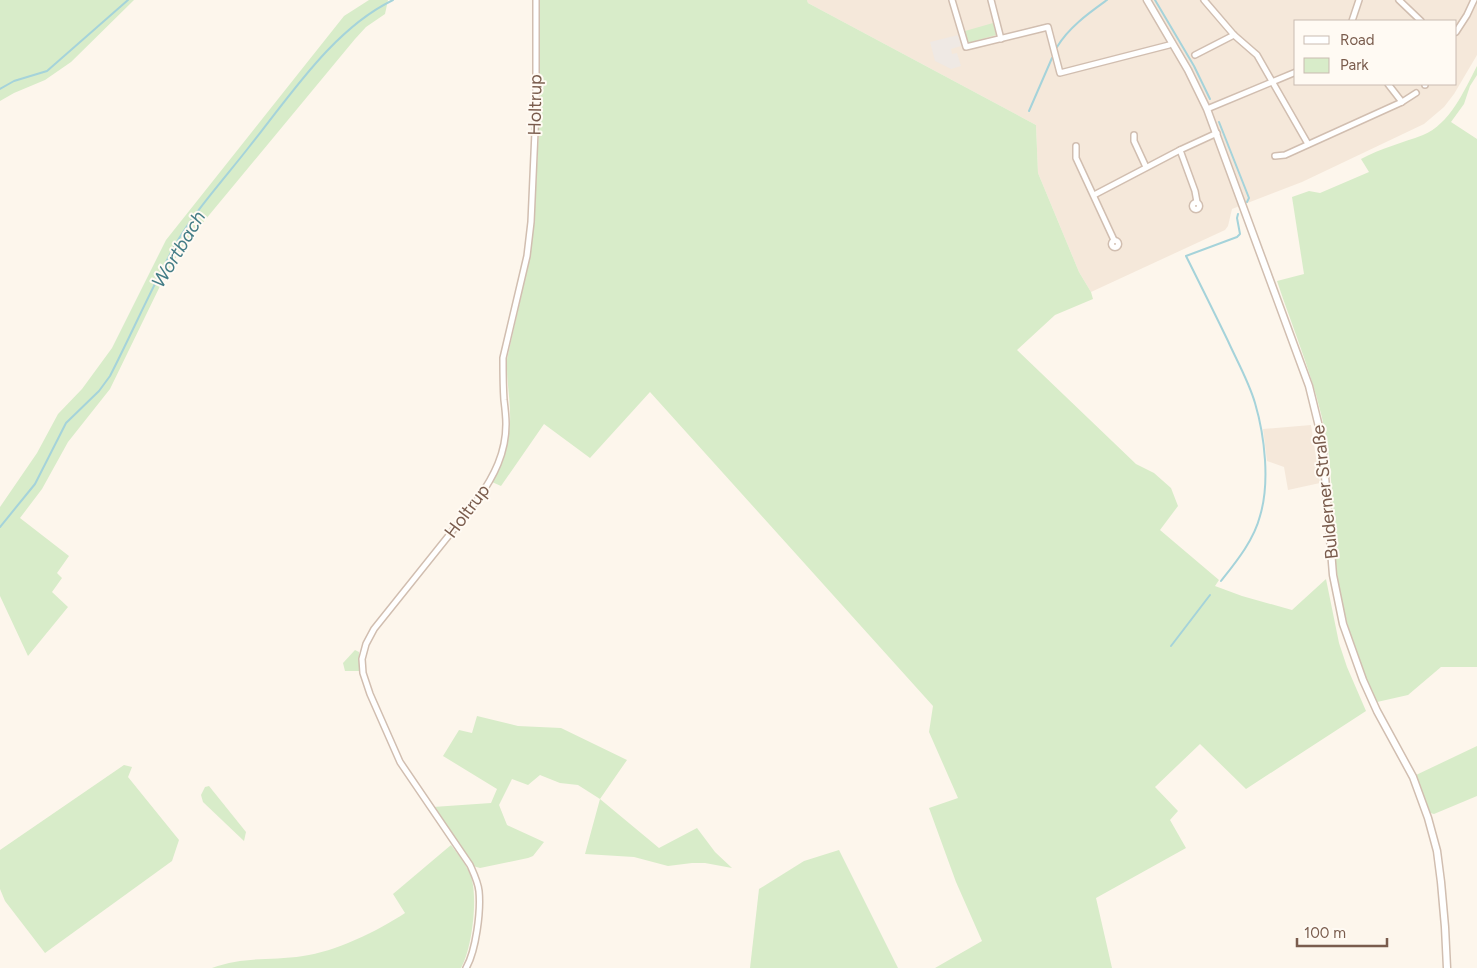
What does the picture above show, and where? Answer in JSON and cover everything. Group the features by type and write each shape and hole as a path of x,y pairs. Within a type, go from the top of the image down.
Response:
{"street":[{"name":"Holtrup","path":"466,968 471,955 480,906 477,882 470,865 400,762 365,681 362,659 366,644 374,630 478,499 500,461 505,442 506,422 502,374 503,358 527,256 530,222 536,109 536,0"},
{"path":"952,0 966,47 1048,27 1060,73 1169,45 1172,42"},
{"path":"991,0 1001,38"},
{"name":"Bulderner Straße","path":"1147,0 1195,83 1207,109 1309,386 1318,417 1326,480 1333,575 1349,644 1372,701 1413,777 1430,822 1437,851 1441,882 1447,968"},
{"path":"1204,0 1234,34 1257,55 1308,144"},
{"path":"1352,20 1359,0"},
{"path":"1399,0 1420,20"},
{"path":"1457,30 1474,0"},
{"path":"1195,55 1234,34"},
{"path":"1207,109 1294,73"},
{"path":"1389,85 1402,102"},
{"path":"1275,156 1285,155 1402,102 1416,93"},
{"path":"1094,195 1217,133"},
{"path":"1134,135 1134,141 1146,168"},
{"path":"1076,146 1076,158 1114,240"},
{"path":"1180,150 1195,191 1197,202"}],"shaded area":[{"path":"807,0 1477,0 1477,55 1454,94 1444,107 1424,124 1302,182 1232,209 1228,226 1225,230 1091,292 1079,272 1038,173 1036,125 808,3"},
{"path":"958,35 961,46 951,49 952,54 957,53 961,66 951,69 935,61 930,42"},
{"path":"1311,425 1320,483 1288,490 1284,467 1267,461 1263,429"}],"green space":[{"path":"0,0 134,0 71,62 45,80 0,101"},
{"path":"369,0 388,0 385,14 366,27 355,39 181,249 162,282 110,389 68,442 42,489 20,518 69,556 57,573 62,578 52,592 68,607 28,656 0,596 0,507 37,453 58,414 82,389 112,348 166,240 344,16"},
{"path":"539,0 807,0 808,3 1036,125 1038,173 1079,272 1093,299 1055,315 1017,350 1136,464 1154,473 1171,488 1178,506 1160,530 1219,580 1215,586 1242,596 1292,610 1326,579 1339,643 1366,711 1246,789 1200,744 1155,787 1178,811 1170,820 1186,848 1096,898 1112,968 935,968 982,941 956,882 929,808 958,798 929,732 933,706 650,392 590,458 544,424 501,486 492,482 508,438 510,414 507,359 530,257 534,223 540,110"},
{"path":"993,23 996,35 968,43 965,31"},
{"path":"1477,66 1477,75 1470,86 1464,104 1451,122 1477,139 1477,667 1441,667 1408,695 1377,702 1355,650 1337,575 1330,466 1322,416 1311,377 1277,281 1304,274 1292,197 1309,191 1320,193 1369,172 1361,159 1433,130 1449,115"},
{"path":"355,650 359,652 359,671 345,671 343,663"},
{"path":"477,716 518,726 561,728 627,760 600,799 578,785 560,783 540,775 528,785 512,779 499,805 507,825 544,842 533,856 528,858 480,868 473,866 433,807 491,803 497,789 443,756 459,730 472,733"},
{"path":"1477,746 1477,796 1434,814 1430,813 1416,775"},
{"path":"124,765 132,767 128,777 179,840 172,861 45,953 5,901 0,889 0,850"},
{"path":"209,786 246,832 244,841 203,802 201,795 205,787"},
{"path":"600,799 659,848 697,828 715,852 732,868 705,863 668,866 634,857 585,854"},
{"path":"451,845 462,859 470,874 474,895 471,936 461,968 212,968 224,964 257,959 315,954 342,945 382,927 405,913 393,894"},
{"path":"839,850 898,968 750,968 759,889 804,861"}],"waterway":[{"path":"0,89 14,81 47,71 128,0"},
{"name":"Wortbach","path":"0,527 35,484 66,423 99,391 110,376 174,247 200,209 314,65 351,28 393,0"},
{"path":"1057,47 1073,27 1107,0"},
{"path":"1155,0 1194,66 1210,99"},
{"path":"1029,111 1052,58"},
{"path":"1219,122 1249,198 1247,202"},
{"path":"1221,581 1244,550 1260,516 1265,489 1264,445 1250,387 1186,256 1237,237 1240,234 1238,214"},
{"path":"1171,646 1210,595"}]}
